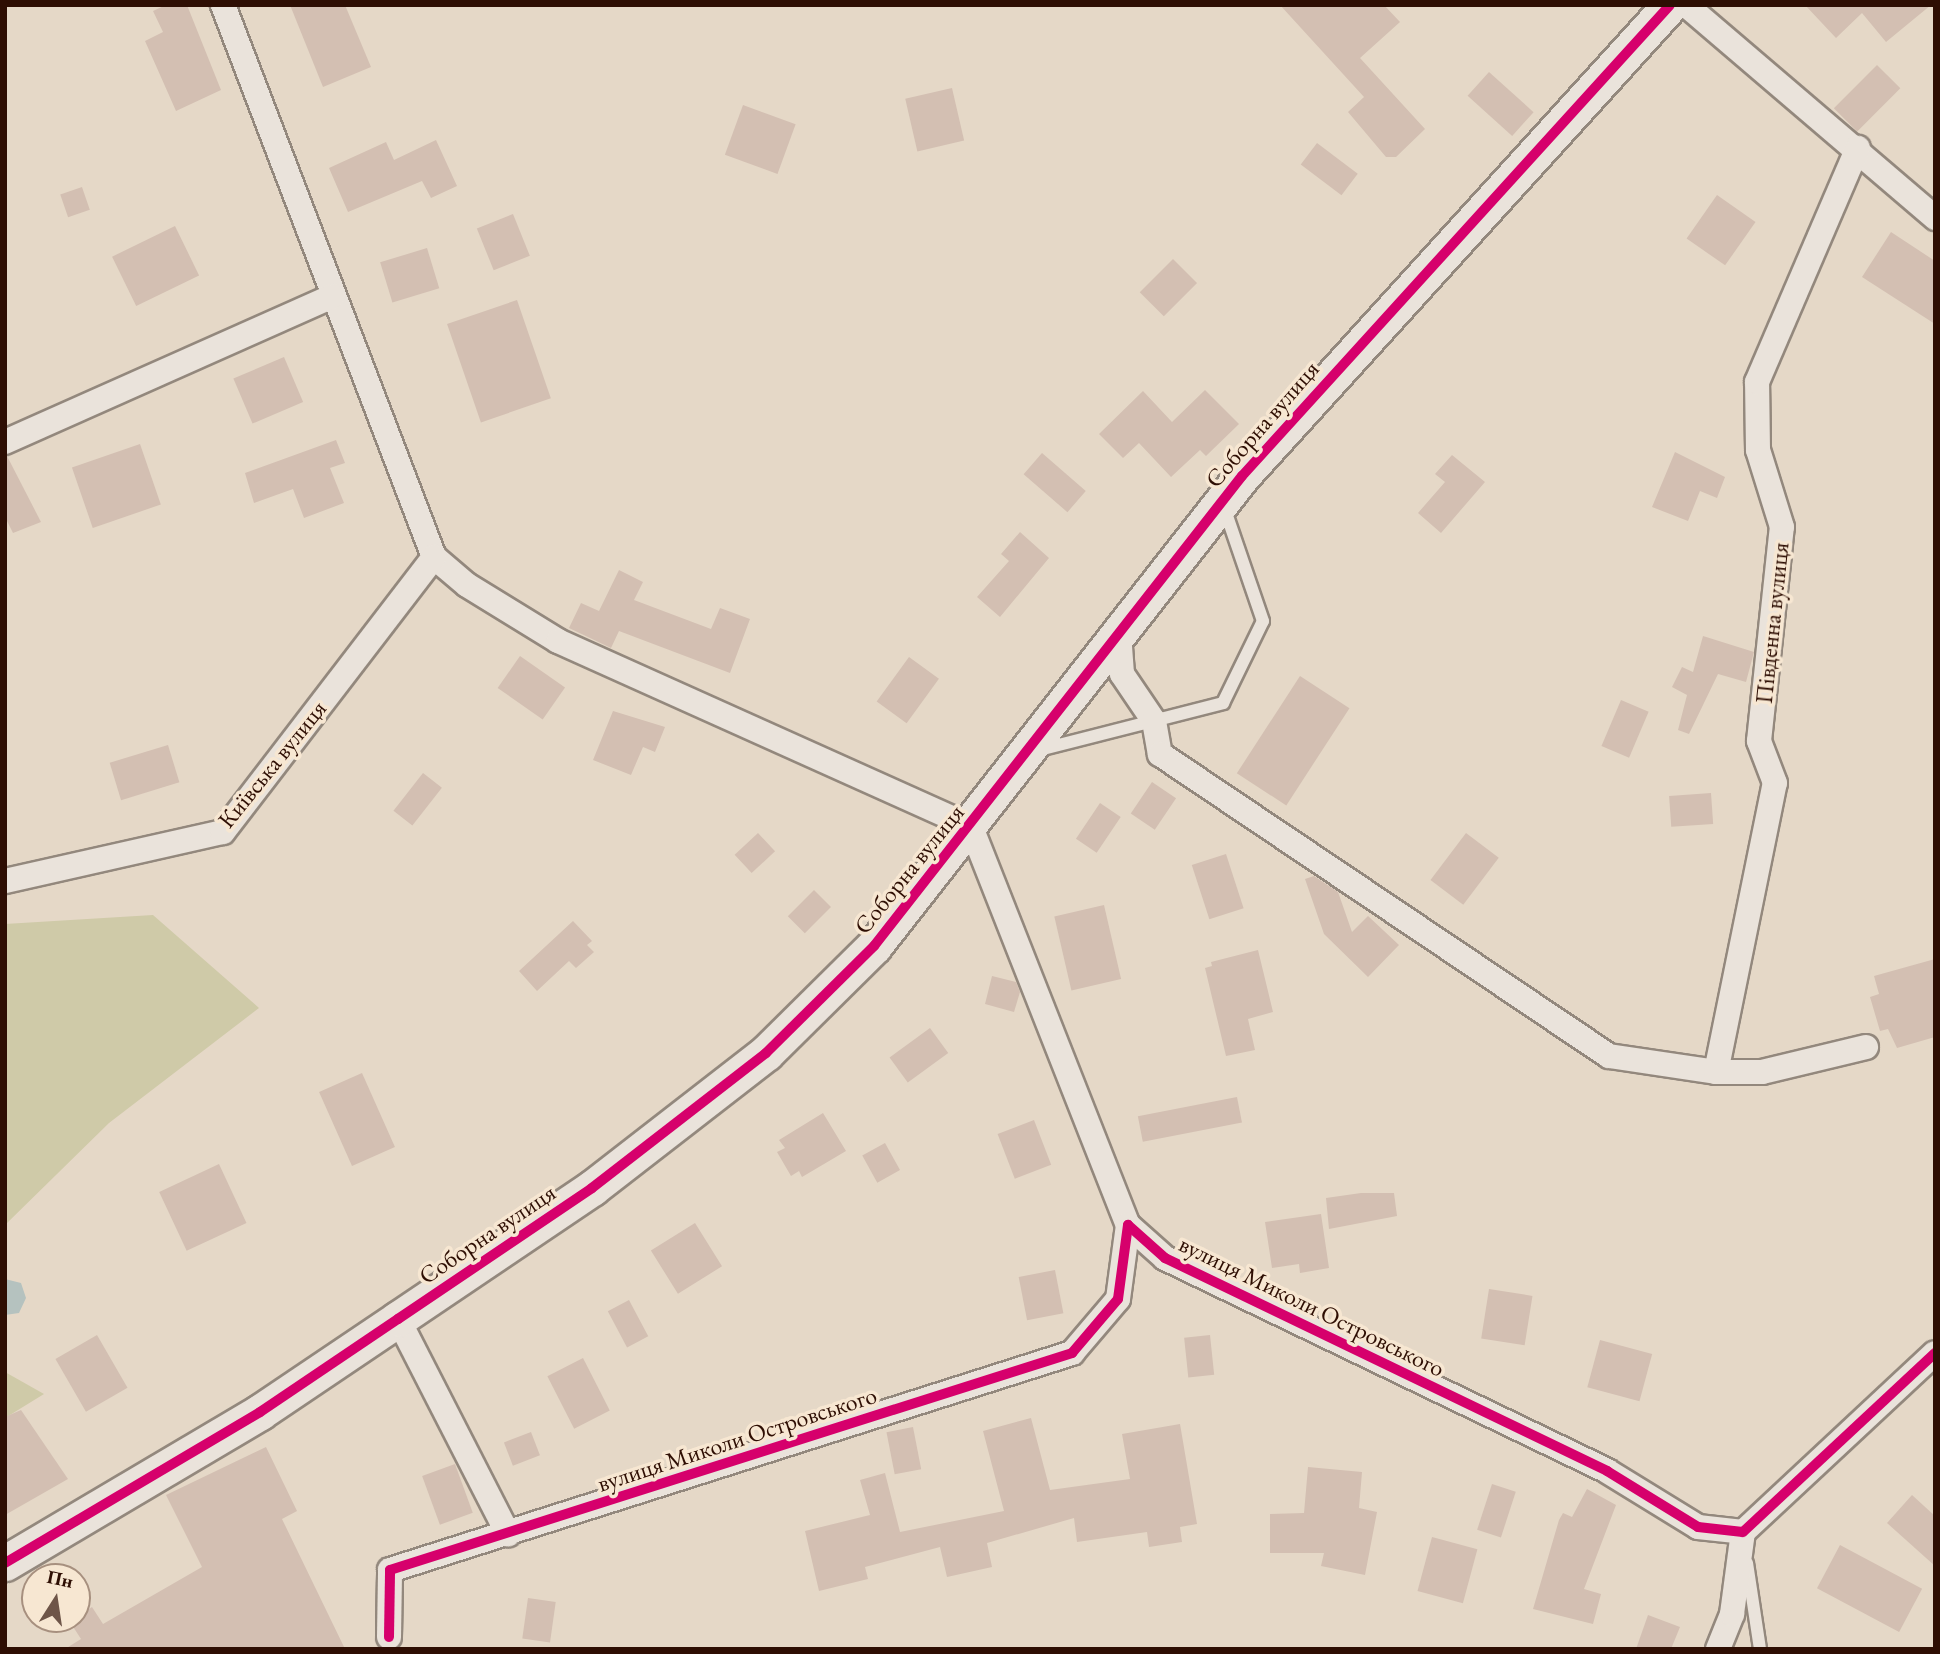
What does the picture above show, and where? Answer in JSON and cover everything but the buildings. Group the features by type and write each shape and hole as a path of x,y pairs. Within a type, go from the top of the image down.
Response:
{"street":[{"path":"223,5 434,557"},
{"name":"Соборна вулиця","path":"5,1563 260,1412 398,1320 592,1188 766,1053 874,946 971,827 1222,501 1670,5"},
{"path":"1686,5 1858,148 1935,218"},
{"name":"Південна вулиця","path":"1716,1072 1775,783 1759,741 1782,527 1758,450 1757,382 1858,148"},
{"path":"5,442 333,296"},
{"name":"Соборна вулиця","path":"434,557 467,585 558,641 971,827"},
{"name":"Київська вулиця","path":"5,881 223,832 434,557"},
{"path":"1119,633 1122,674 1154,721 1160,754 1609,1056 1716,1072 1762,1072 1866,1047"},
{"path":"971,827 1128,1225"},
{"name":"вулиця Миколи Островського","path":"1128,1225 1165,1258 1607,1471 1698,1527 1743,1532"},
{"name":"вулиця Миколи Островського","path":"389,1637 390,1570 1072,1353 1118,1299 1128,1225"},
{"path":"398,1320 508,1534"},
{"path":"1718,1649 1732,1614 1743,1532 1935,1353"}],"lane":[{"path":"1025,754 1223,703 1263,621 1222,501"},
{"path":"1743,1532 1760,1649"}],"shaded area":[{"path":"153,915 259,1008 109,1123 5,1225 5,924"},
{"path":"5,1279 21,1283 26,1298 19,1313 5,1315"},
{"path":"5,1372 44,1394 5,1418"}],"cycle path":[{"path":"5,1563 260,1412 592,1188 766,1053 874,946 1242,476 1670,5"},
{"path":"389,1637 390,1570 1072,1353 1118,1299 1128,1225 1165,1258 1607,1471 1698,1527 1743,1532 1935,1353"}]}
